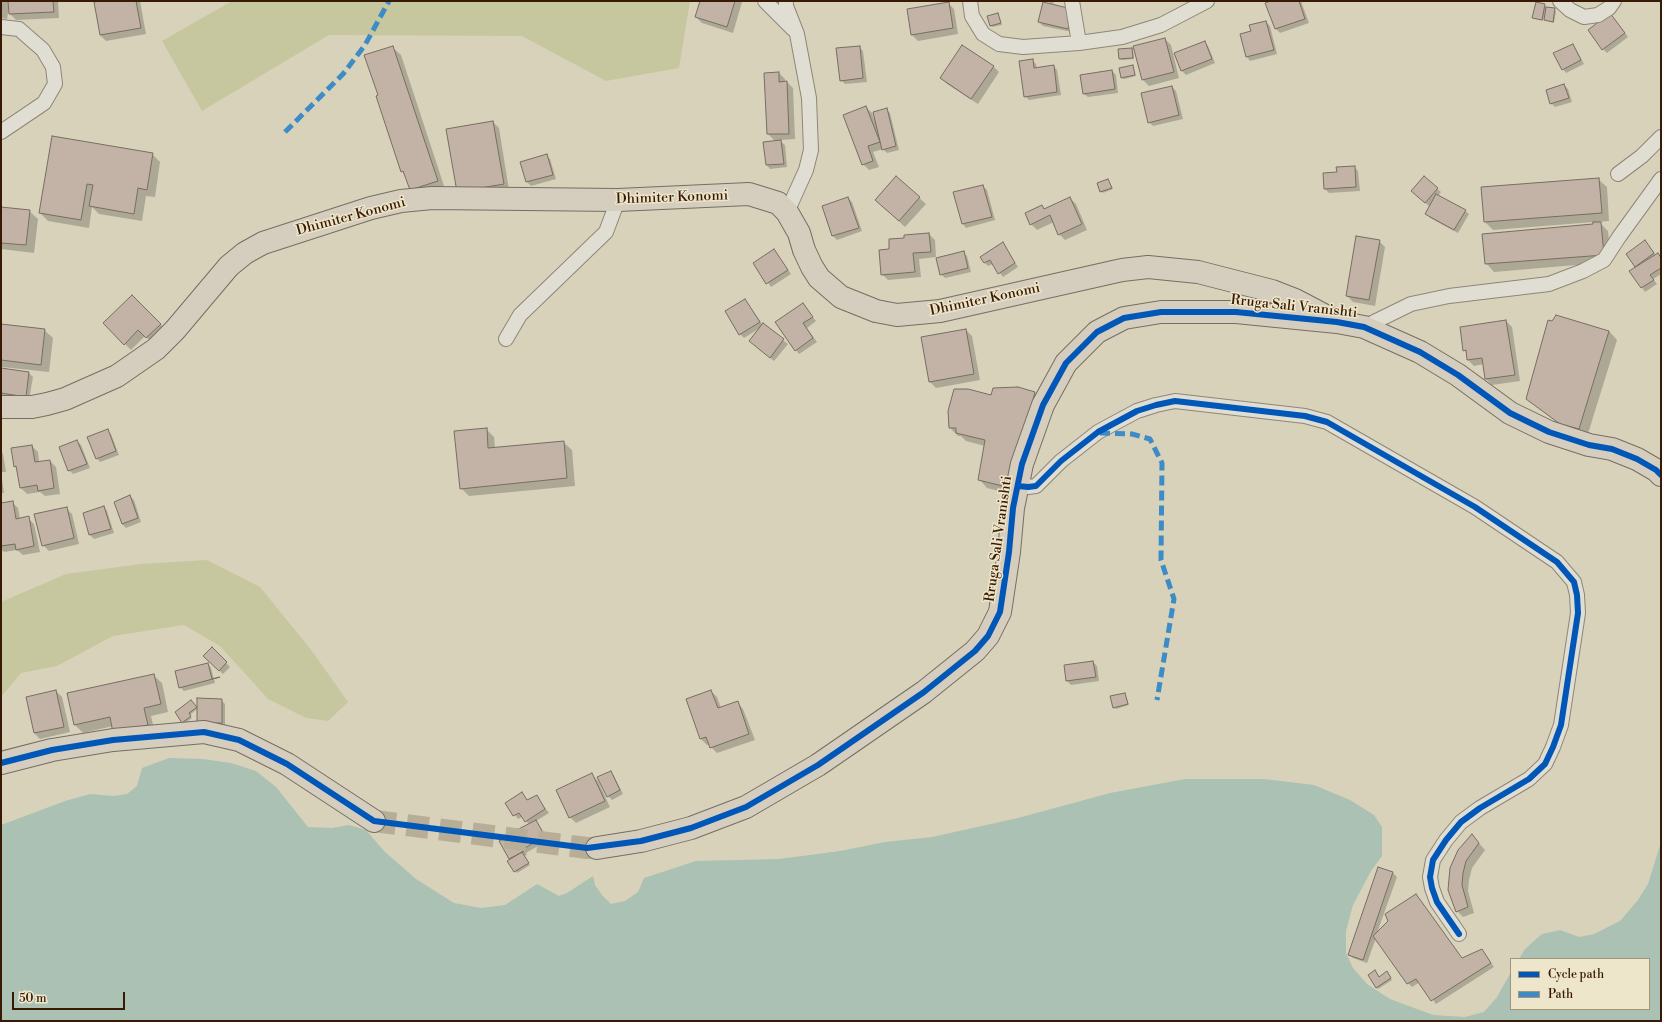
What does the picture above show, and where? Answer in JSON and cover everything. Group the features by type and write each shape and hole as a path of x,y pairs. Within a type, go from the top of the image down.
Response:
{"main road":[{"name":"Dhimiter Konomi","path":"1,407 32,407 59,401 88,390 117,376 156,349 175,330 229,266 245,252 263,243 341,217 401,201 432,198 618,200 749,194 778,203 787,212 799,233 804,250 812,267 819,278 841,297 876,311 897,315 940,311 1122,270 1148,267 1198,272 1272,292 1295,300 1337,322"},
{"name":"Rruga Sali Vranishti","path":"597,848 641,841 691,828 746,807 818,765 924,692 975,651 988,636 1000,612 1022,464 1043,405 1066,363 1097,332 1124,318 1161,312 1236,312 1364,326 1420,352 1458,376 1510,413 1549,432 1589,445 1612,449 1656,470 1661,475"},
{"path":"1,763 52,750 113,740 204,732 239,740 287,764 374,821"}],"street":[{"path":"765,1 797,34"},
{"path":"786,1 786,6 797,34 809,98 811,150 806,170 787,212"},
{"path":"970,1 972,16 983,34 999,44 1023,47 1079,44 1122,37 1161,25 1207,1"},
{"path":"1072,1 1079,44"},
{"path":"1560,1 1570,10 1584,17 1598,15 1609,8 1614,1"},
{"path":"1,27 19,29 43,50 53,67 55,84 44,102 1,132"},
{"path":"1618,174 1642,156 1661,136"},
{"path":"1364,326 1410,304 1449,296 1549,284 1583,271 1604,260 1618,237 1661,179"},
{"path":"506,339 520,315 606,232 618,200"},
{"path":"1018,486 1028,488 1036,486 1061,461 1098,432 1137,411 1156,405 1175,401 1305,416 1327,422 1475,507 1557,562 1574,582 1578,595 1578,613 1561,725 1545,764 1529,779 1480,808 1461,822 1446,840 1433,860 1430,877 1432,888 1437,902 1459,934"}],"green space":[{"path":"232,1 690,1 679,68 606,81 522,36 329,35 202,111 162,41"},
{"path":"207,560 260,587 312,651 348,702 328,721 306,718 268,699 220,646 184,625 113,636 57,666 21,673 1,697 1,602 66,574 141,564"}],"shaded area":[{"path":"169,758 203,759 231,763 256,771 276,787 308,827 332,828 349,825 366,830 384,851 416,879 454,903 481,908 505,905 537,884 559,896 567,893 593,876 595,885 611,904 625,901 638,892 644,878 696,861 779,859 840,851 885,842 932,837 1018,818 1110,793 1185,779 1264,779 1314,785 1350,800 1374,815 1382,827 1382,856 1371,871 1353,905 1346,931 1346,953 1353,968 1367,984 1390,999 1433,1015 1465,1017 1484,1012 1497,997 1510,974 1510,1010 1650,1010 1650,958 1520,958 1525,949 1542,934 1560,930 1579,937 1594,934 1620,921 1638,900 1648,884 1661,842 1661,1021 1,1021 1,825 65,801 90,794 114,796 127,794 137,786 142,768"}],"building":[{"path":"8,1 53,1 54,12 9,14"},
{"path":"136,1 141,28 100,35 94,2"},
{"path":"700,1 735,1 727,27 695,17"},
{"path":"1271,1 1299,1 1305,19 1275,29 1265,3"},
{"path":"949,2 953,28 911,35 907,9"},
{"path":"1043,2 1072,9 1068,29 1038,22"},
{"path":"1536,2 1545,4 1542,20 1532,18"},
{"path":"1546,7 1555,8 1553,22 1544,20"},
{"path":"998,13 1001,23 990,26 987,16"},
{"path":"1610,13 1625,33 1602,50 1588,30"},
{"path":"1266,21 1274,50 1246,57 1240,34 1251,31 1249,25"},
{"path":"1165,38 1174,72 1142,80 1133,46"},
{"path":"1205,41 1212,59 1181,71 1174,53"},
{"path":"1573,44 1581,60 1562,70 1553,53"},
{"path":"962,45 994,66 971,99 940,78"},
{"path":"393,46 438,181 410,190 403,171 401,172 376,96 378,95 364,55"},
{"path":"860,46 863,78 840,81 836,48"},
{"path":"1132,48 1133,58 1119,59 1118,49"},
{"path":"1033,59 1034,68 1054,65 1057,92 1024,97 1019,61"},
{"path":"1133,65 1135,75 1121,78 1119,68"},
{"path":"1112,70 1115,89 1083,94 1080,75"},
{"path":"779,72 779,82 787,81 789,134 767,134 764,73"},
{"path":"1564,84 1569,98 1550,104 1546,90"},
{"path":"1172,86 1179,115 1148,123 1141,93"},
{"path":"866,106 880,142 868,146 873,161 862,165 843,115"},
{"path":"887,108 896,146 882,150 873,112"},
{"path":"493,121 504,184 457,192 446,129"},
{"path":"52,136 153,153 147,190 138,188 134,214 89,206 93,185 87,184 81,220 39,213"},
{"path":"781,140 784,164 766,165 763,142"},
{"path":"547,154 553,175 526,182 520,162"},
{"path":"1355,166 1356,187 1324,189 1323,173 1337,172 1336,167"},
{"path":"896,176 920,197 899,221 875,200"},
{"path":"1424,176 1438,188 1425,203 1411,191"},
{"path":"1599,178 1602,213 1484,222 1481,187"},
{"path":"1108,179 1112,188 1100,192 1097,183"},
{"path":"983,185 992,217 962,224 953,192"},
{"path":"1436,194 1466,210 1454,230 1425,214"},
{"path":"848,197 859,228 832,236 822,206"},
{"path":"1070,197 1082,224 1058,235 1050,215 1030,225 1025,213 1042,205 1044,209"},
{"path":"1,207 30,210 26,245 1,243"},
{"path":"1593,222 1601,222 1604,255 1485,264 1482,234 1593,224"},
{"path":"929,233 931,252 913,253 915,272 881,275 879,250 889,249 889,239 904,238 904,235"},
{"path":"1356,236 1380,240 1369,300 1346,296"},
{"path":"1645,240 1654,253 1635,267 1626,254"},
{"path":"1003,242 1015,263 998,274 990,260 984,263 980,257"},
{"path":"774,249 788,270 766,284 753,263"},
{"path":"964,251 968,268 940,275 936,258"},
{"path":"1658,253 1661,258 1661,268 1650,275 1654,280 1641,288 1629,271"},
{"path":"132,295 161,324 146,338 138,330 124,345 103,323"},
{"path":"745,299 760,322 739,335 725,311"},
{"path":"803,303 813,317 803,323 813,338 795,351 775,322"},
{"path":"1556,315 1609,331 1579,429 1560,424 1526,399 1548,320 1552,321"},
{"path":"1506,320 1515,375 1485,379 1482,358 1467,360 1466,350 1463,351 1460,327"},
{"path":"763,323 784,339 770,358 749,341"},
{"path":"1,324 45,329 41,365 1,360"},
{"path":"966,329 974,374 929,382 921,337"},
{"path":"1,368 29,372 26,397 1,393"},
{"path":"1018,387 1035,392 1011,488 978,480 985,440 956,433 956,428 949,428 948,411 954,389 968,389 991,395 993,388"},
{"path":"487,428 488,448 564,441 567,478 460,489 454,431"},
{"path":"108,429 116,451 96,459 87,437"},
{"path":"77,440 87,464 68,471 59,447"},
{"path":"32,445 35,462 50,460 54,488 38,491 37,485 20,488 16,466 14,467 11,448"},
{"path":"130,495 138,518 122,524 114,502"},
{"path":"13,501 16,519 29,516 34,546 16,550 15,544 1,546 1,503"},
{"path":"104,506 111,529 89,535 83,513"},
{"path":"67,507 74,538 42,546 34,514"},
{"path":"212,647 227,662 219,671 203,656"},
{"path":"1093,661 1096,677 1066,681 1064,665"},
{"path":"208,663 212,679 220,677 179,688 175,671"},
{"path":"154,674 161,704 144,708 148,725 113,733 110,717 74,725 67,693"},
{"path":"56,690 64,727 34,733 26,697"},
{"path":"711,690 718,708 738,701 749,734 710,748 706,737 700,739 686,699"},
{"path":"1125,693 1128,704 1113,708 1110,696"},
{"path":"197,698 222,699 222,723 197,723"},
{"path":"191,700 197,707 189,713 191,716 182,723 175,712"},
{"path":"611,771 620,790 607,797 597,777"},
{"path":"592,773 605,801 569,818 556,790"},
{"path":"522,792 527,800 537,795 545,809 525,822 519,813 513,816 505,803"},
{"path":"536,820 545,836 523,849 524,851 509,859 499,841 509,836 513,844 518,841 513,832"},
{"path":"1472,834 1479,843 1466,861 1463,873 1462,885 1468,907 1456,912 1448,890 1450,868 1458,850"},
{"path":"522,852 529,863 514,872 507,861"},
{"path":"1378,867 1393,872 1363,960 1348,955"},
{"path":"1416,894 1462,958 1482,949 1491,963 1431,1001 1416,979 1407,984 1373,936 1388,921 1385,914"},
{"path":"1375,970 1379,977 1387,971 1391,978 1376,988 1368,975"}],"tunnel":[{"path":"374,821 587,848 597,848"}],"marked path":[{"path":"285,132 343,74 365,45 389,1"},
{"path":"1100,433 1132,434 1150,439 1162,463 1161,560 1174,599 1157,700"}],"cycle path":[{"path":"1,763 52,750 113,740 204,732 239,740 287,764 374,821 587,848 641,841 691,828 746,807 818,765 924,692 975,651 988,636 1000,612 1009,552 1013,508 1022,464 1043,405 1066,363 1097,332 1124,318 1161,312 1236,312 1337,322 1364,327 1420,352 1458,375 1510,413 1549,432 1589,445 1612,449 1637,459 1656,470 1661,475"},
{"path":"1018,486 1036,486 1061,461 1098,432 1137,411 1156,405 1175,401 1305,416 1327,422 1475,507 1557,562 1574,582 1577,595 1578,613 1561,725 1545,764 1529,779 1480,808 1461,822 1446,840 1433,860 1430,877 1432,888 1437,902 1459,934"}]}
